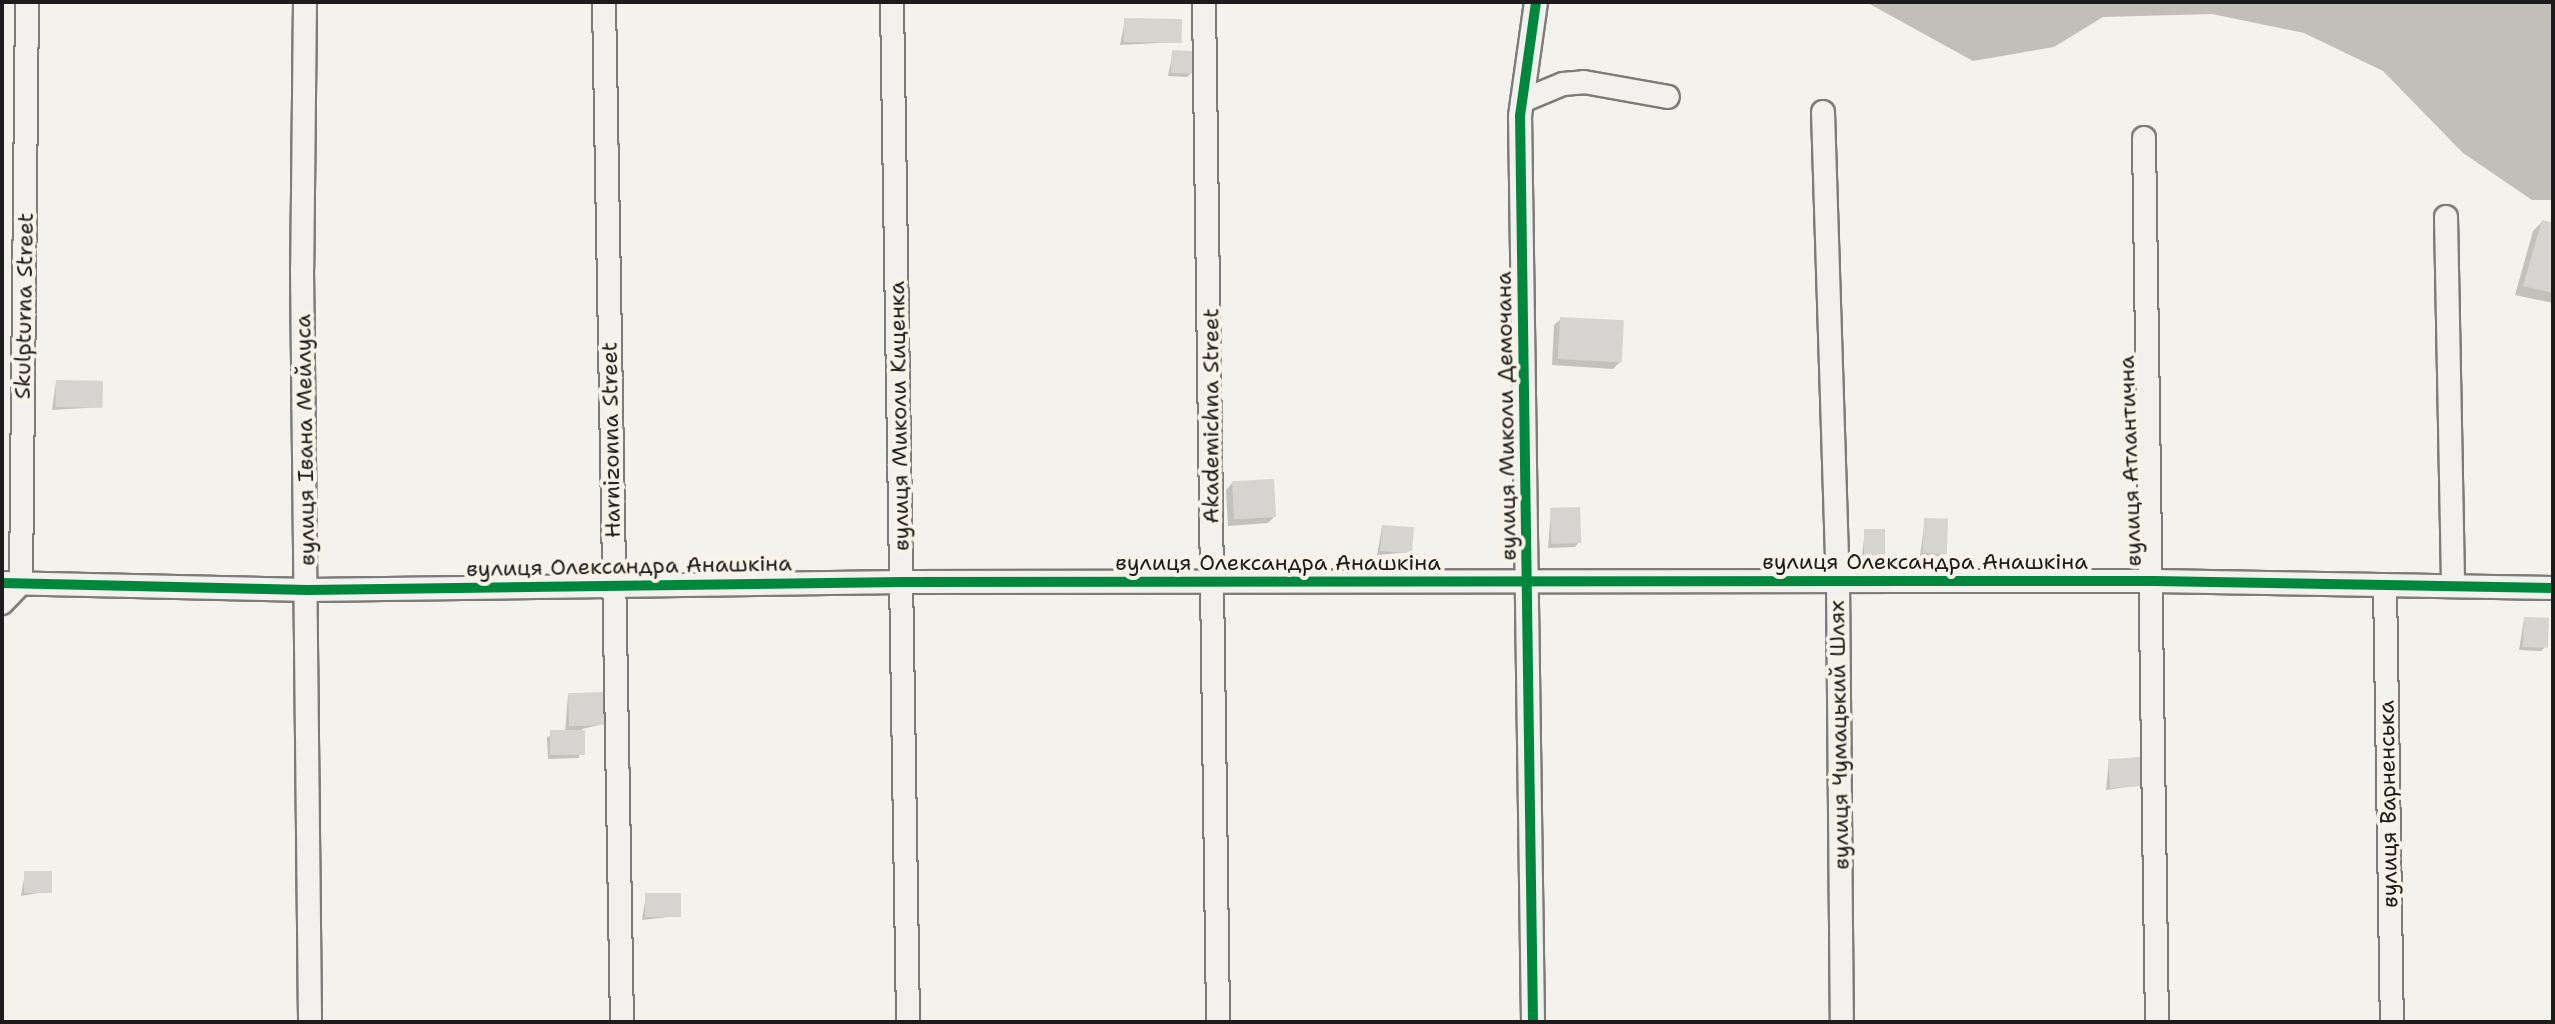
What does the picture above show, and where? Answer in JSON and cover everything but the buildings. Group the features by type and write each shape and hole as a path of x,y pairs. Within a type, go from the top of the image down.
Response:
{"street":[{"name":"Skulpturna Street","path":"12,583 27,2"},
{"name":"вулиця Івана Мейлуса","path":"305,2 302,268 308,590 310,1022"},
{"name":"Harnizonna Street","path":"604,2 622,1022"},
{"name":"вулиця Миколи Киценка","path":"892,2 908,1022"},
{"name":"Akademichna Street","path":"1204,2 1218,1022"},
{"name":"вулиця Миколи Демочана","path":"1533,1022 1522,101 1536,2"},
{"path":"1522,101 1584,82 1668,97"},
{"name":"вулиця Чумацький Шлях","path":"1823,112 1838,582 1842,1022"},
{"name":"вулиця Атлантична","path":"2144,138 2154,581 2157,1022"},
{"path":"2446,217 2453,584"},
{"name":"вулиця Олександра Анашкіна","path":"12,583 308,590 903,582 1528,585 2154,581 2553,588"},
{"path":"2,603 12,583"},
{"name":"вулиця Варненська","path":"2385,585 2392,1022"}],"shaded area":[{"path":"1866,2 2553,2 2553,200 2532,200 2463,153 2383,71 2304,33 2212,14 2103,17 2054,47 1973,61"}],"cycle path":[{"path":"1533,1022 1520,116 1536,2"},
{"path":"2,583 308,590 903,582 2154,581 2553,588"}]}
